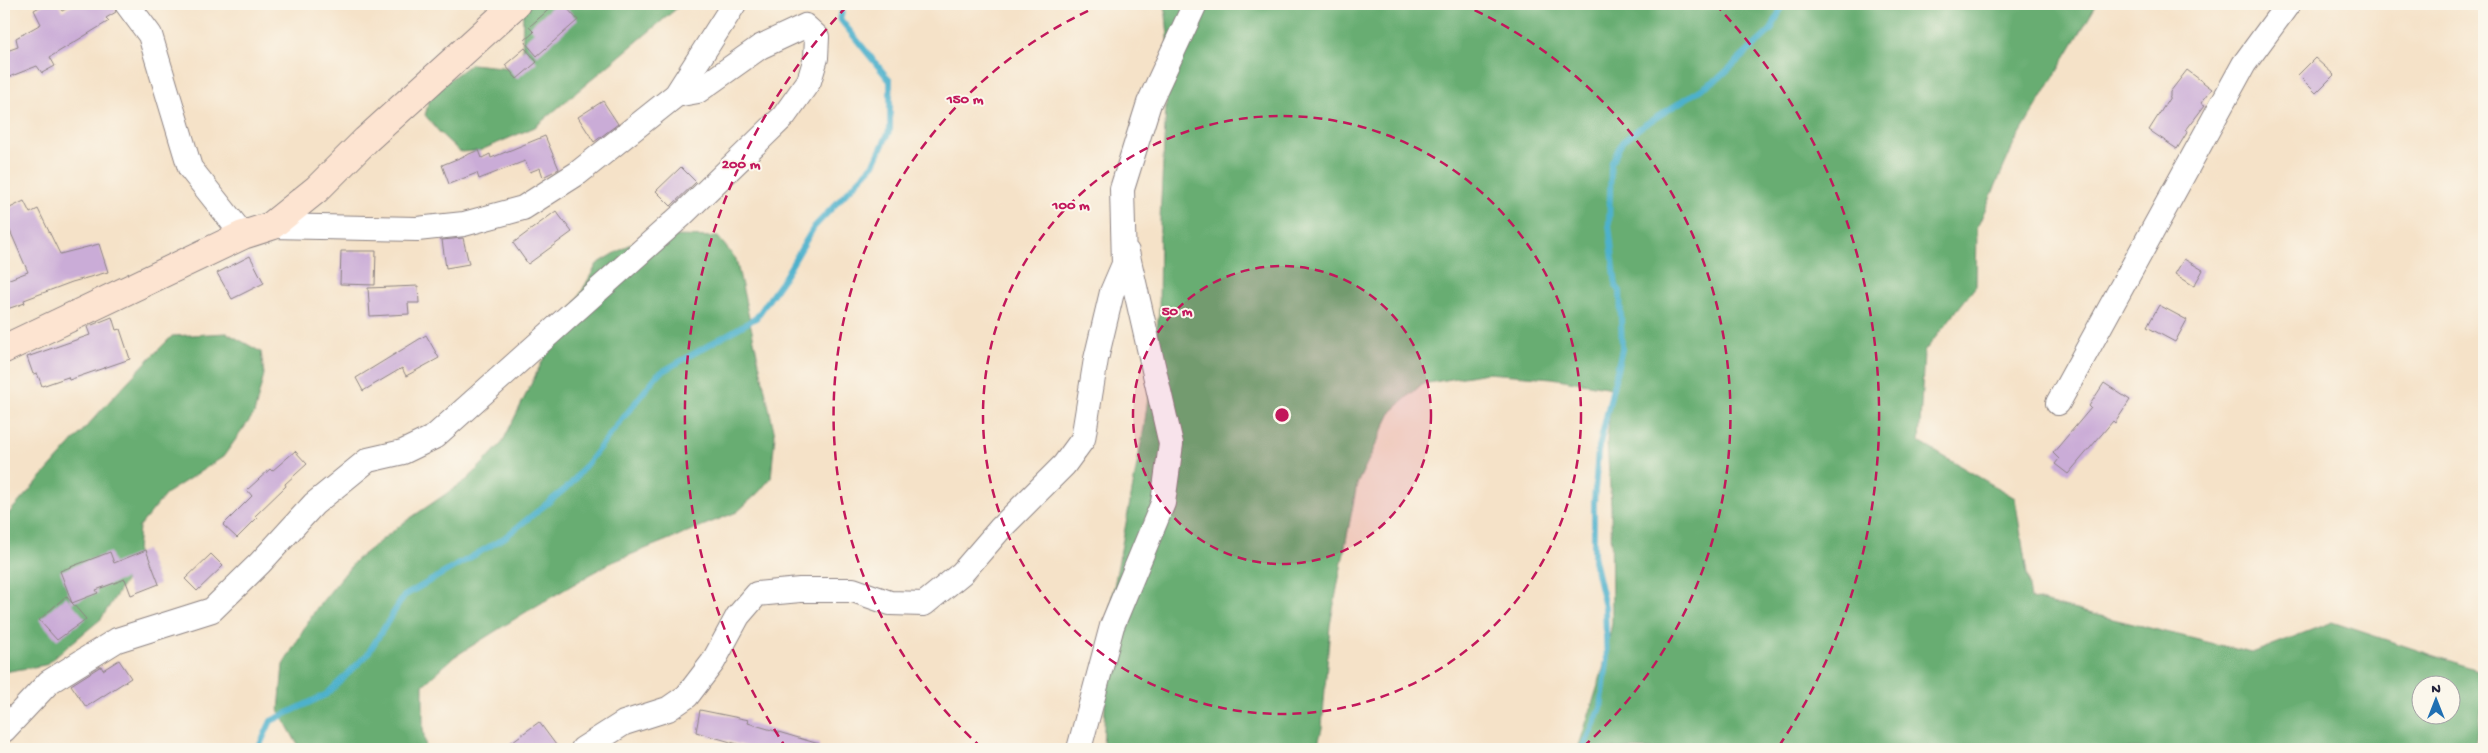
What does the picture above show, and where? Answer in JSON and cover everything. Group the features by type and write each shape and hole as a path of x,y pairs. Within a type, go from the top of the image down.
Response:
{"street":[{"path":"127,4 150,35 179,126 190,168 243,235"},
{"path":"271,226 317,189 366,140 516,4"},
{"path":"4,349 243,235 271,226 417,230 464,224 523,208 578,174 676,95 734,4"},
{"path":"583,749 624,723 668,709 687,696 713,662 738,616 756,594 800,590 853,590 890,603 924,604 962,573 1000,528 1064,465 1083,439 1096,359 1112,292 1124,264 1122,189 1149,103 1195,4"},
{"path":"2058,403 2244,64 2288,4"},
{"path":"4,730 49,682 117,640 212,610 260,563 314,504 368,460 403,452 434,438 682,215 784,116 809,81 816,58 817,37 805,26 760,47 698,91 676,95"},
{"path":"1079,749 1112,626 1163,503 1172,444 1123,233"}],"green space":[{"path":"523,4 682,4 535,127 479,151 460,152 425,115 432,92 471,64 522,69"},
{"path":"1165,4 2097,4 2014,144 1977,228 1976,286 1924,352 1919,442 2015,498 2031,599 2252,653 2332,622 2484,672 2484,698 2474,749 1578,749 1603,669 1612,623 1611,505 1607,441 1612,388 1552,378 1487,373 1422,384 1392,411 1357,484 1330,625 1322,728 1317,749 1103,749 1109,613 1144,428 1159,312 1160,219 1169,48"},
{"path":"674,236 718,237 736,259 775,435 771,478 737,512 610,563 454,657 423,685 423,728 426,749 300,749 279,711 283,665 316,609 356,560 406,521 468,479 502,443 542,362 597,264 634,242"},
{"path":"227,333 261,352 264,374 254,414 223,457 167,493 139,527 136,564 101,619 45,665 4,672 4,523 9,513 110,401 172,336"}],"building":[{"path":"45,4 58,4 62,11 76,4 114,4 116,12 106,18 109,21 50,57 55,66 42,73 37,66 4,79 4,52 18,47 16,38 41,24 34,10"},
{"path":"555,4 563,4 578,20 537,56 524,41 534,32 529,27"},
{"path":"525,48 537,62 517,79 505,65"},
{"path":"2315,58 2334,75 2316,93 2298,75"},
{"path":"2187,70 2212,89 2201,103 2205,105 2186,130 2188,131 2177,149 2149,130 2170,97 2170,92"},
{"path":"603,101 618,124 594,142 578,117"},
{"path":"545,136 559,169 543,177 540,168 530,172 525,161 479,179 477,173 449,184 442,165 479,150 482,158 490,154 491,158"},
{"path":"681,167 696,182 671,206 656,191"},
{"path":"24,201 30,213 38,209 60,254 99,244 108,272 72,282 24,300 25,303 4,310 4,281 28,272 4,217 4,211"},
{"path":"556,211 572,232 528,264 513,243"},
{"path":"463,238 469,264 446,268 442,240"},
{"path":"341,251 376,251 375,285 340,284"},
{"path":"250,256 264,283 232,299 217,273"},
{"path":"2184,259 2203,270 2194,286 2175,274"},
{"path":"418,286 419,303 408,303 409,314 370,316 368,288"},
{"path":"2159,305 2187,320 2175,342 2147,327"},
{"path":"112,317 116,330 120,329 130,359 69,380 68,377 42,386 37,373 33,374 27,357 90,335 87,327"},
{"path":"426,335 439,358 406,376 402,368 363,391 356,378"},
{"path":"2104,383 2130,400 2115,423 2113,421 2068,474 2055,464 2059,459 2053,453 2091,408 2089,406"},
{"path":"295,451 307,464 285,484 286,486 255,516 257,518 237,538 223,525 252,496 247,490 270,469 272,471"},
{"path":"146,550 159,584 131,595 125,579 96,590 98,593 72,603 60,571 110,552 114,563"},
{"path":"211,554 223,566 197,591 185,579"},
{"path":"66,596 86,619 57,640 39,620"},
{"path":"119,660 131,678 86,707 71,685 101,666 103,670"},
{"path":"700,710 749,720 748,723 819,744 819,749 755,749 696,732"},
{"path":"539,722 559,749 502,749"}],"waterway":[{"path":"258,749 271,721 327,694 367,655 404,596 504,538 570,485 658,374 756,318 784,278 814,227 874,164 890,129 890,81 840,19 844,4"},
{"path":"1583,749 1601,708 1607,663 1605,607 1594,560 1594,502 1598,452 1622,349 1620,291 1616,286 1609,224 1611,164 1622,142 1641,127 1719,78 1771,30 1783,4"}]}
